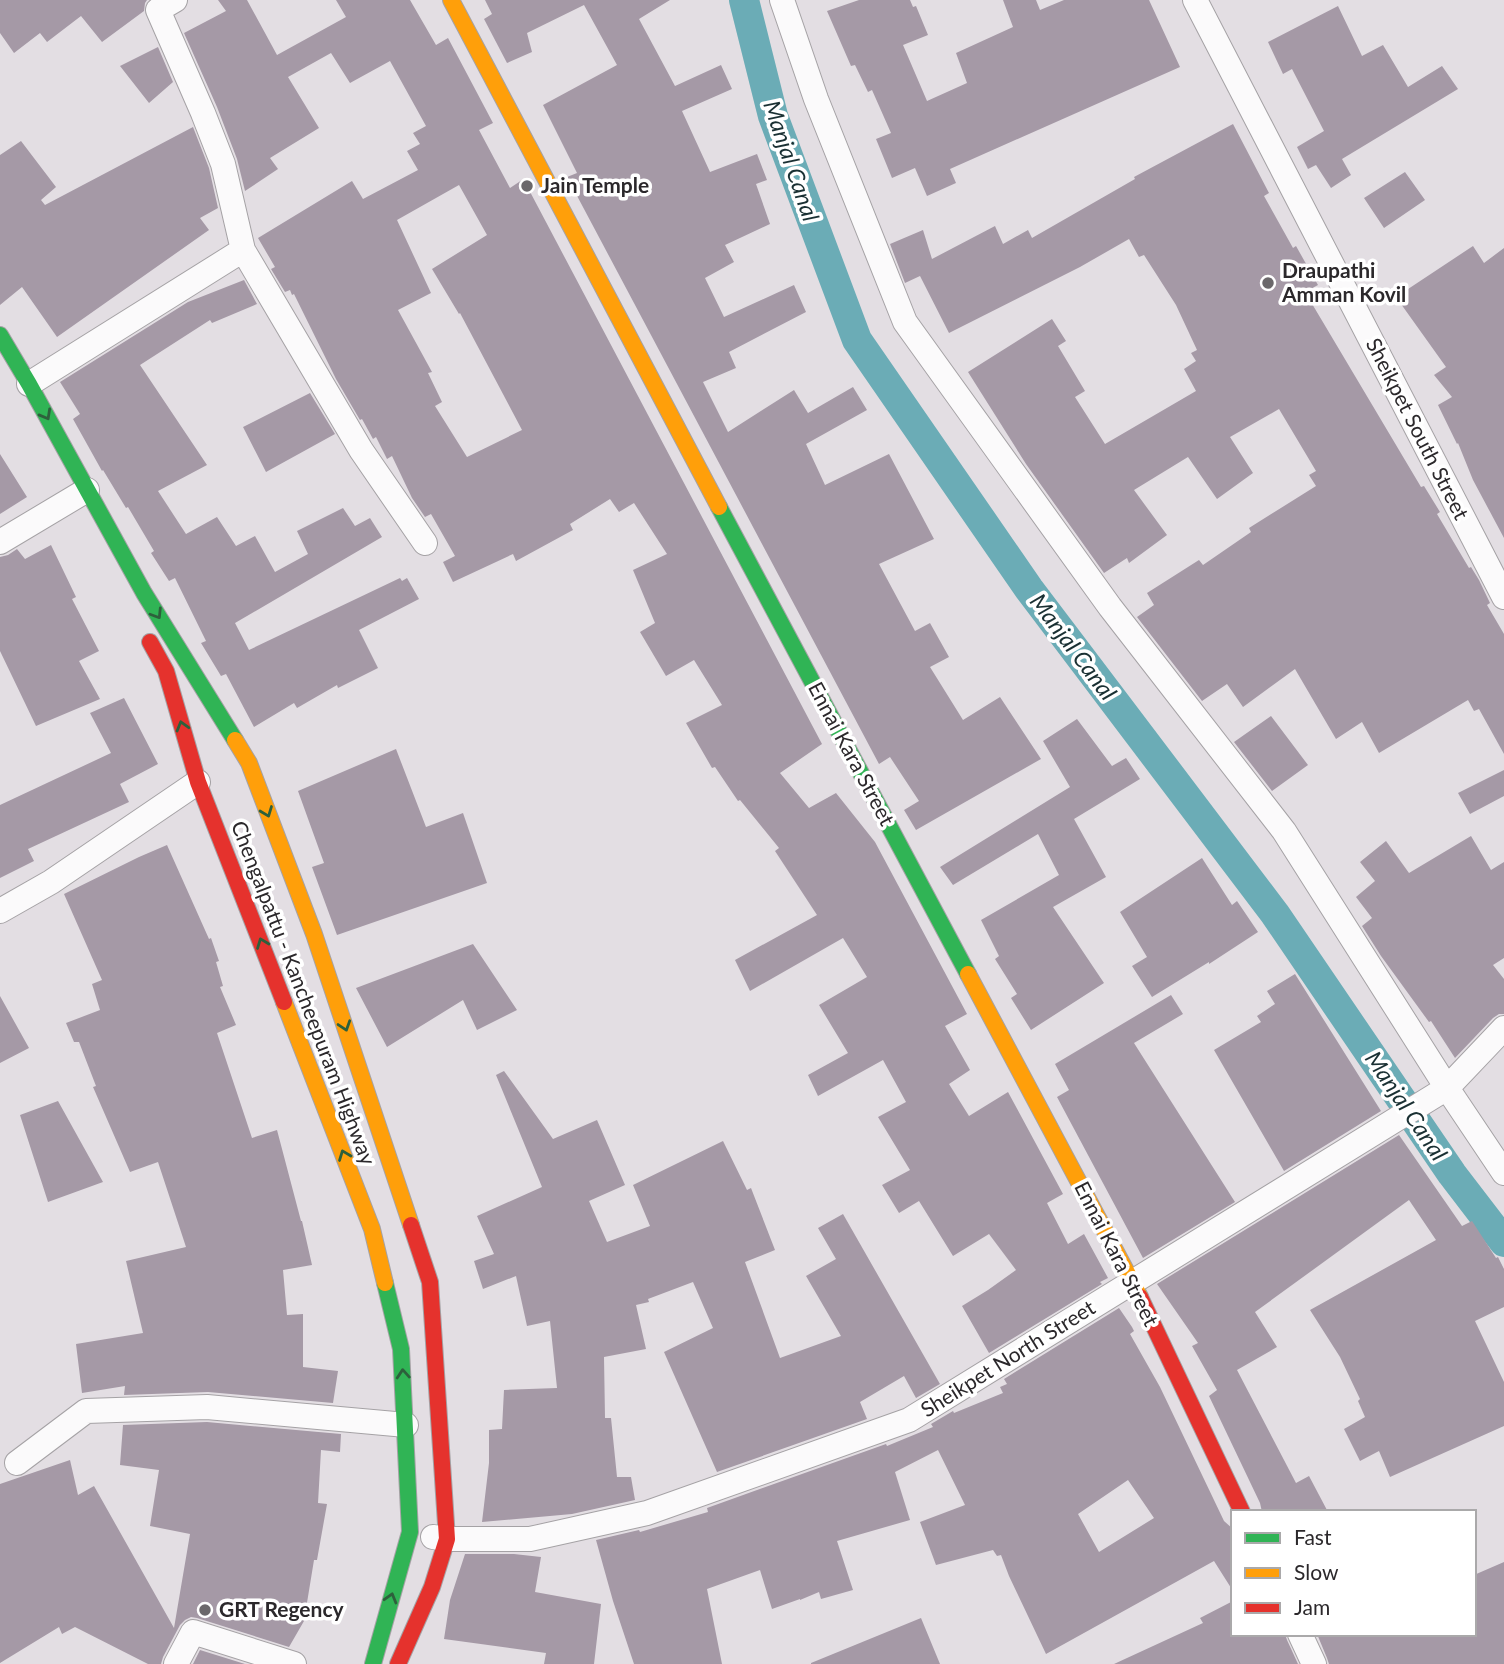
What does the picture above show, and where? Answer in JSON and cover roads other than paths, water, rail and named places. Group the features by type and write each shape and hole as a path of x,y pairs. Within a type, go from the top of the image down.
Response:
{"main road":[{"name":"Ennai Kara Street","path":"451,0 715,501 1133,1282 1241,1510"},
{"path":"0,335 29,384 74,497 144,593 249,763 314,934 430,1282 447,1539 432,1587 398,1664"},
{"name":"Chengalpattu - Kancheepuram Highway","path":"140,625 166,671 198,782 372,1229 401,1349 410,1532 373,1664"}],"street":[{"path":"175,0 158,10 223,164 243,250 361,450 425,543"},
{"path":"782,0 816,99 905,322 1110,607 1284,831 1445,1088 1504,1173"},
{"name":"Sheikpet South Street","path":"1195,0 1504,597"},
{"path":"29,384 243,250"},
{"path":"0,542 74,497"},
{"path":"0,911 51,882 198,782"},
{"name":"Sheikpet North Street","path":"410,1532 447,1539 530,1539 648,1513 909,1420 1445,1088 1504,1028"},
{"path":"17,1463 86,1411 207,1407 406,1424"},
{"path":"176,1664 193,1632 294,1664"},
{"path":"1301,1636 1314,1664"}],"waterway":[{"name":"Manjal Canal","path":"744,0 773,116 857,340 1029,589 1275,914 1452,1174 1504,1242"}],"place":[{"name":"Jain Temple","path":"527,186"},
{"name":"Draupathi Amman Kovil","path":"1268,283"},
{"name":"GRT Regency","path":"205,1610"}]}
